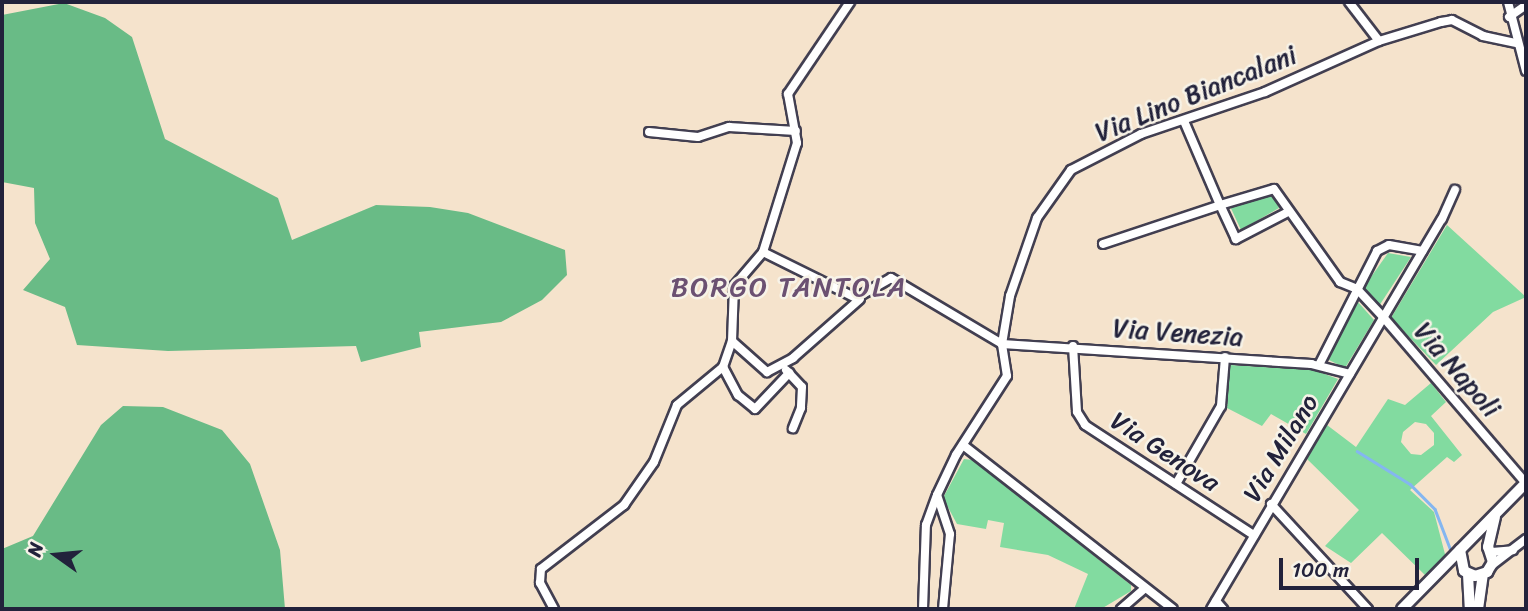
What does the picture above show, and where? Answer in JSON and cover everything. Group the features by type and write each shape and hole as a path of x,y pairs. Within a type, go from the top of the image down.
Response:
{"main road":[{"path":"1402,609 1460,550 1472,542 1526,483"},
{"path":"1431,581 1464,571 1483,574 1492,565 1490,549 1496,514"},
{"path":"1472,542 1490,549"},
{"path":"1460,550 1464,571"}],"street":[{"path":"554,609 540,583 541,569 625,505 654,462 677,405 723,367 732,341 734,286 763,252 791,168 796,131 788,94 850,2"},
{"path":"1349,2 1379,41"},
{"path":"1508,2 1509,17 1526,71"},
{"path":"1509,17 1526,5"},
{"name":"Via Lino Biancalani","path":"923,609 926,525 937,495 963,445 1007,376 1002,344 1010,296 1037,218 1051,193 1071,170 1110,148 1265,92 1379,41 1452,20 1483,36 1516,43"},
{"path":"1184,121 1236,239 1288,212"},
{"path":"649,132 698,138 729,127 796,131"},
{"name":"Via Napoli","path":"1220,205 1274,189 1340,282 1357,289 1383,317 1526,483"},
{"name":"Via Milano","path":"1213,605 1422,251 1455,190"},
{"path":"1103,244 1220,205"},
{"path":"1319,365 1380,248 1422,251"},
{"path":"763,252 859,299"},
{"path":"732,341 767,372 782,365 881,281 891,278 1002,344"},
{"name":"Via Venezia","path":"1002,344 1073,346 1319,365 1350,374"},
{"name":"Via Genova","path":"1073,346 1077,412 1085,425 1254,535"},
{"path":"1176,484 1221,406 1225,357"},
{"path":"782,365 802,387 801,408 793,428"},
{"path":"723,367 738,395 755,409 789,373"},
{"path":"963,445 1173,609"},
{"path":"937,495 950,534 943,609"},
{"path":"1271,504 1368,609"},
{"path":"1492,565 1526,539"},
{"path":"1490,549 1513,550"},
{"path":"1464,571 1470,609"},
{"path":"1478,609 1483,574"},
{"path":"1121,609 1145,588"},
{"path":"1213,605 1223,609"}],"green space":[{"path":"64,3 105,18 132,37 165,139 278,198 292,240 376,205 430,207 468,213 565,250 567,275 542,300 501,322 419,332 421,347 361,362 356,346 168,351 77,345 65,307 23,290 50,259 35,223 34,188 2,182 2,15"},
{"path":"1273,192 1279,208 1241,230 1229,204"},
{"path":"1447,225 1526,297 1493,312 1436,365 1391,318"},
{"path":"1388,253 1411,257 1379,306 1364,287"},
{"path":"1357,301 1374,320 1345,368 1327,359"},
{"path":"1230,365 1314,370 1338,379 1306,434 1271,414 1262,426 1227,408"},
{"path":"1431,383 1446,402 1431,416 1462,455 1454,462 1447,457 1410,490 1434,512 1446,558 1426,576 1382,533 1351,563 1325,546 1359,510 1307,459 1327,425 1356,447 1388,399 1405,405","holes":["1415,422 1426,424 1434,433 1434,445 1421,455 1411,454 1401,442 1403,432"]},
{"path":"123,406 163,407 222,430 250,464 280,550 285,609 2,609 2,549 33,536 101,425"},
{"path":"964,459 973,460 1131,585 1131,591 1101,609 1074,609 1088,574 1048,555 1000,547 1004,523 988,520 986,529 957,524 943,498"}],"waterway":[{"path":"1357,451 1410,484 1435,509 1450,548"}],"district":[{"name":"BORGO TANTOLA","path":"789,287"}]}
